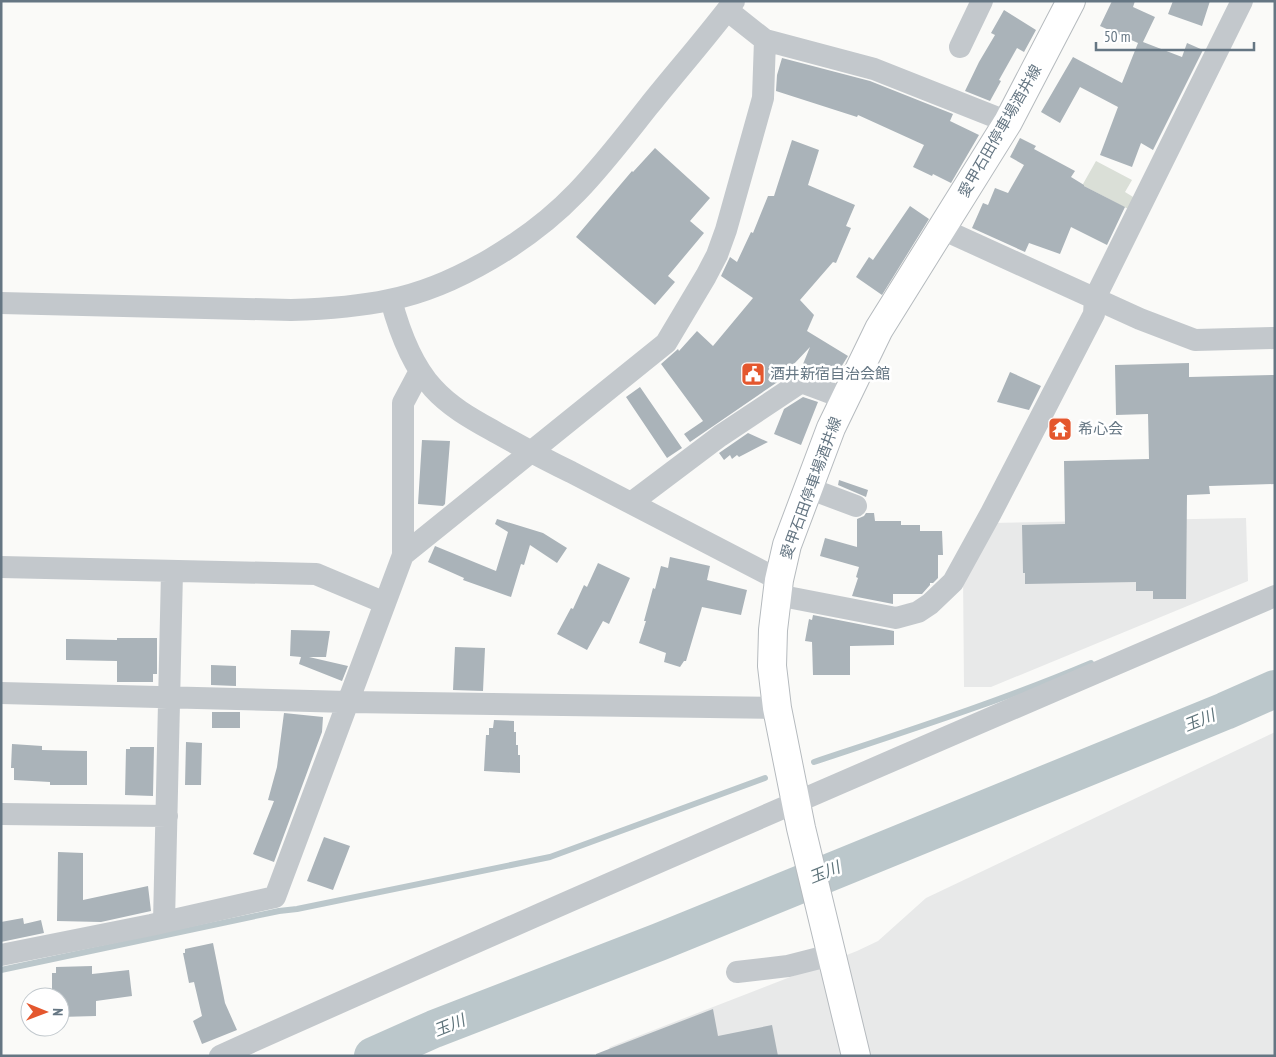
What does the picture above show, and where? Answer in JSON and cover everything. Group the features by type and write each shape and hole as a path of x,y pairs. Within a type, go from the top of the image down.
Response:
{"main road":[{"name":"愛甲石田停車場酒井線","path":"856,1056 801,828 776,708 772,666 773,630 778,588 787,545 844,398 879,328 1008,122 1071,1"}],"street":[{"path":"960,47 982,1"},
{"path":"391,300 397,323 420,371 446,402 463,414 531,452 631,503 778,588 886,617 896,618 918,612 930,604 953,582 992,513 1094,314 1095,298 1242,1"},
{"path":"1,303 291,310 325,309 391,300 425,289 477,266 506,250 541,224 576,193 607,158 730,6 765,40 874,69 1008,122"},
{"path":"403,555 666,342 706,276 717,255 726,230 763,98 765,40"},
{"path":"942,229 1140,319 1195,340 1275,338"},
{"path":"1,955 275,897 403,555 404,403 420,371"},
{"path":"631,503 720,436 801,382 844,398"},
{"path":"808,488 856,506"},
{"path":"1,567 316,574 385,603"},
{"path":"164,922 172,572"},
{"path":"220,1056 473,942 796,801 1275,596"},
{"path":"1,693 348,702 776,708"},
{"path":"1,814 167,816"},
{"path":"738,972 788,966 830,951"}],"shaded area":[{"path":"1096,161 1132,180 1125,192 1138,200 1132,211 1084,186 1083,184"},
{"path":"1246,518 1248,581 991,687 964,687 963,573 990,523"},
{"path":"1275,732 1275,1056 604,1056 610,1047 857,951 878,941 926,898"}],"building":[{"path":"1112,1 1135,1 1133,7 1155,17 1143,42 1182,57 1187,43 1203,50 1153,150 1141,143 1132,167 1100,155 1118,107 1080,87 1060,123 1041,112 1073,57 1122,83 1138,43 1100,26"},
{"path":"1173,1 1210,1 1202,26 1168,14"},
{"path":"1004,10 1036,30 1024,52 1017,48 999,80 1001,81 990,101 965,91 995,35 991,33"},
{"path":"782,58 870,81 953,114 950,121 979,135 951,183 933,174 932,176 913,167 924,145 858,115 857,117 776,91 777,75"},
{"path":"1020,138 1036,146 1034,149 1075,171 1071,177 1084,186 1125,207 1107,245 1071,227 1060,254 1029,243 1025,252 972,228 983,203 988,205 995,188 1008,193 1024,165 1010,157"},
{"path":"792,140 819,150 808,185 855,205 846,226 851,228 836,263 833,262 800,300 814,315 807,331 848,356 833,380 801,369 810,347 776,383 690,442 684,434 703,421 661,364 678,349 679,351 697,331 713,346 753,298 721,276 730,257 737,262 751,232 753,233 768,196 774,196"},
{"path":"655,148 710,198 690,221 704,233 668,276 675,282 655,305 576,237 632,171"},
{"path":"910,206 929,219 882,295 856,277 869,257 873,260"},
{"path":"1189,363 1189,377 1274,375 1275,484 1209,486 1210,494 1187,495 1186,599 1153,599 1153,591 1136,591 1136,582 1025,584 1022,525 1065,524 1064,461 1149,459 1148,414 1116,415 1115,365"},
{"path":"1010,372 1041,386 1029,410 997,402"},
{"path":"640,387 682,448 667,458 626,397"},
{"path":"803,397 818,402 801,445 774,434 784,409"},
{"path":"748,433 768,442 739,457 737,455 732,459 730,455 724,460 719,453"},
{"path":"422,440 450,441 445,504 443,506 418,504"},
{"path":"839,480 868,490 866,497 838,485"},
{"path":"866,513 874,513 875,521 901,521 901,525 920,525 920,531 942,531 943,555 938,555 938,578 933,583 930,583 922,594 893,594 893,604 852,596 858,578 856,577 859,567 820,556 825,538 857,547 857,519"},
{"path":"497,519 543,533 567,548 557,563 530,545 524,565 521,564 511,597 463,580 464,578 428,562 435,546 496,571 508,532 495,524"},
{"path":"670,557 710,566 707,580 747,590 741,615 702,607 686,661 680,667 664,662 666,653 639,643 653,588 655,589 661,566 668,568"},
{"path":"598,563 630,578 609,624 603,621 587,650 557,634 571,608 573,609 584,585 587,587"},
{"path":"813,615 894,631 894,645 850,646 850,675 813,675 812,642 805,641 809,619 812,620"},
{"path":"291,630 330,631 326,657 309,657 348,666 342,681 299,664 301,657 290,656"},
{"path":"117,638 157,638 157,674 153,674 153,682 117,682 117,661 66,660 66,639 117,640"},
{"path":"455,647 485,648 483,691 453,690"},
{"path":"211,665 236,666 236,686 211,685"},
{"path":"212,712 240,712 240,728 212,728"},
{"path":"284,713 323,717 322,732 274,862 253,854 274,801 268,800 277,767"},
{"path":"494,720 514,721 516,745 518,745 518,755 520,755 520,773 484,771 486,735 489,735 489,728 493,728"},
{"path":"186,742 202,743 201,785 185,785"},
{"path":"12,744 42,746 42,750 87,751 87,785 50,785 50,782 14,780 14,768 11,768"},
{"path":"130,747 154,747 153,796 125,795 126,749 130,749"},
{"path":"324,837 350,846 333,890 307,881"},
{"path":"58,852 83,853 83,900 148,886 151,911 101,922 57,921"},
{"path":"23,918 24,924 41,920 44,933 1,942 1,922"},
{"path":"213,943 225,1003 237,1030 202,1044 193,1021 202,1016 194,982 189,983 183,953 185,953 185,949"},
{"path":"92,966 92,974 129,970 132,996 96,1001 96,1016 70,1017 70,987 52,987 52,973 56,973 56,967"},
{"path":"713,1009 718,1036 772,1025 778,1056 596,1056 596,1054"}],"waterway":[{"path":"814,762 988,703 1091,663"},
{"name":"玉川","path":"373,1056 434,1029 659,942 1275,689"},
{"path":"1,970 279,911 297,909 550,857 765,778"}],"place":[{"name":"酒井新宿自治会館","path":"753,374"},
{"name":"希心会","path":"1060,429"}]}
